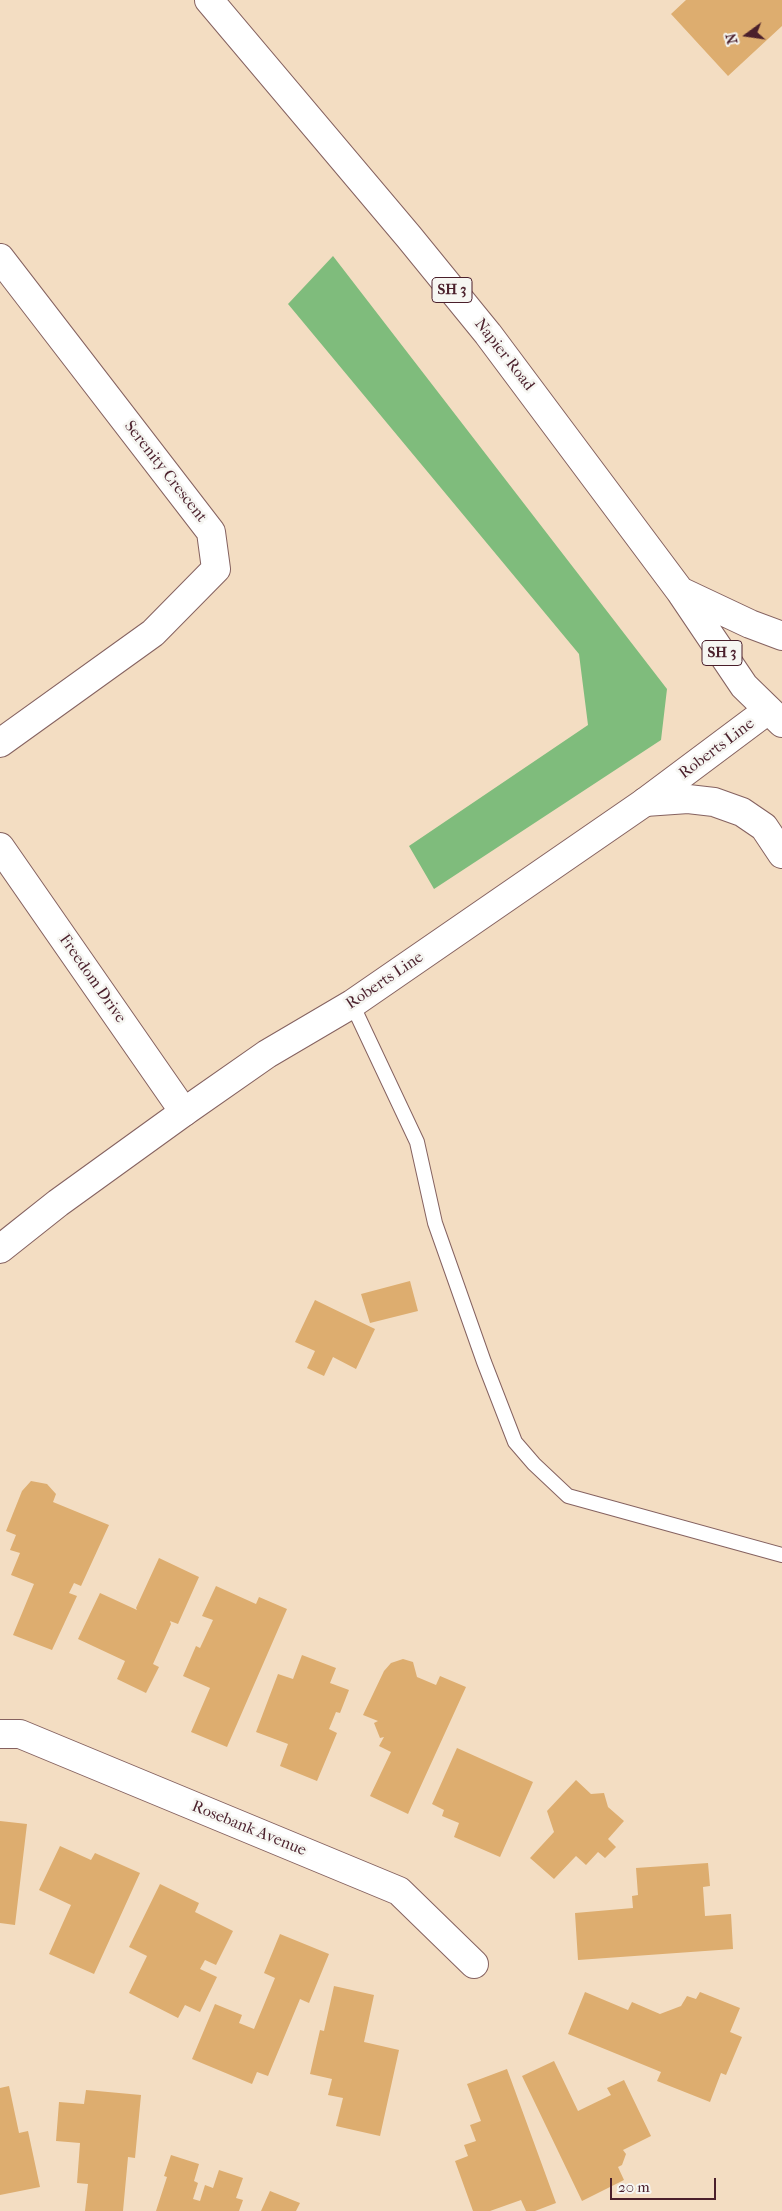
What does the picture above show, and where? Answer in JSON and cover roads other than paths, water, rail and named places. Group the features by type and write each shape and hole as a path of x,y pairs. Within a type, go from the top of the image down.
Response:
{"main road":[{"name":"Napier Road","path":"209,0 409,237 488,334 680,591 744,686 777,711"},
{"name":"Serenity Crescent","path":"0,258 212,532 216,569 153,633 0,743"},
{"path":"680,591 750,624 782,636"},
{"name":"Roberts Line","path":"0,1249 58,1203 267,1054 352,1004 777,711"},
{"path":"645,802 688,799 714,802 742,812 764,827 782,854"},
{"name":"Freedom Drive","path":"0,847 184,1112"},
{"name":"Rosebank Avenue","path":"0,1734 20,1734 399,1891 474,1964"}],"lane":[{"path":"352,1004 417,1142 435,1223 484,1362 515,1442 534,1464 568,1496 782,1556"}]}
